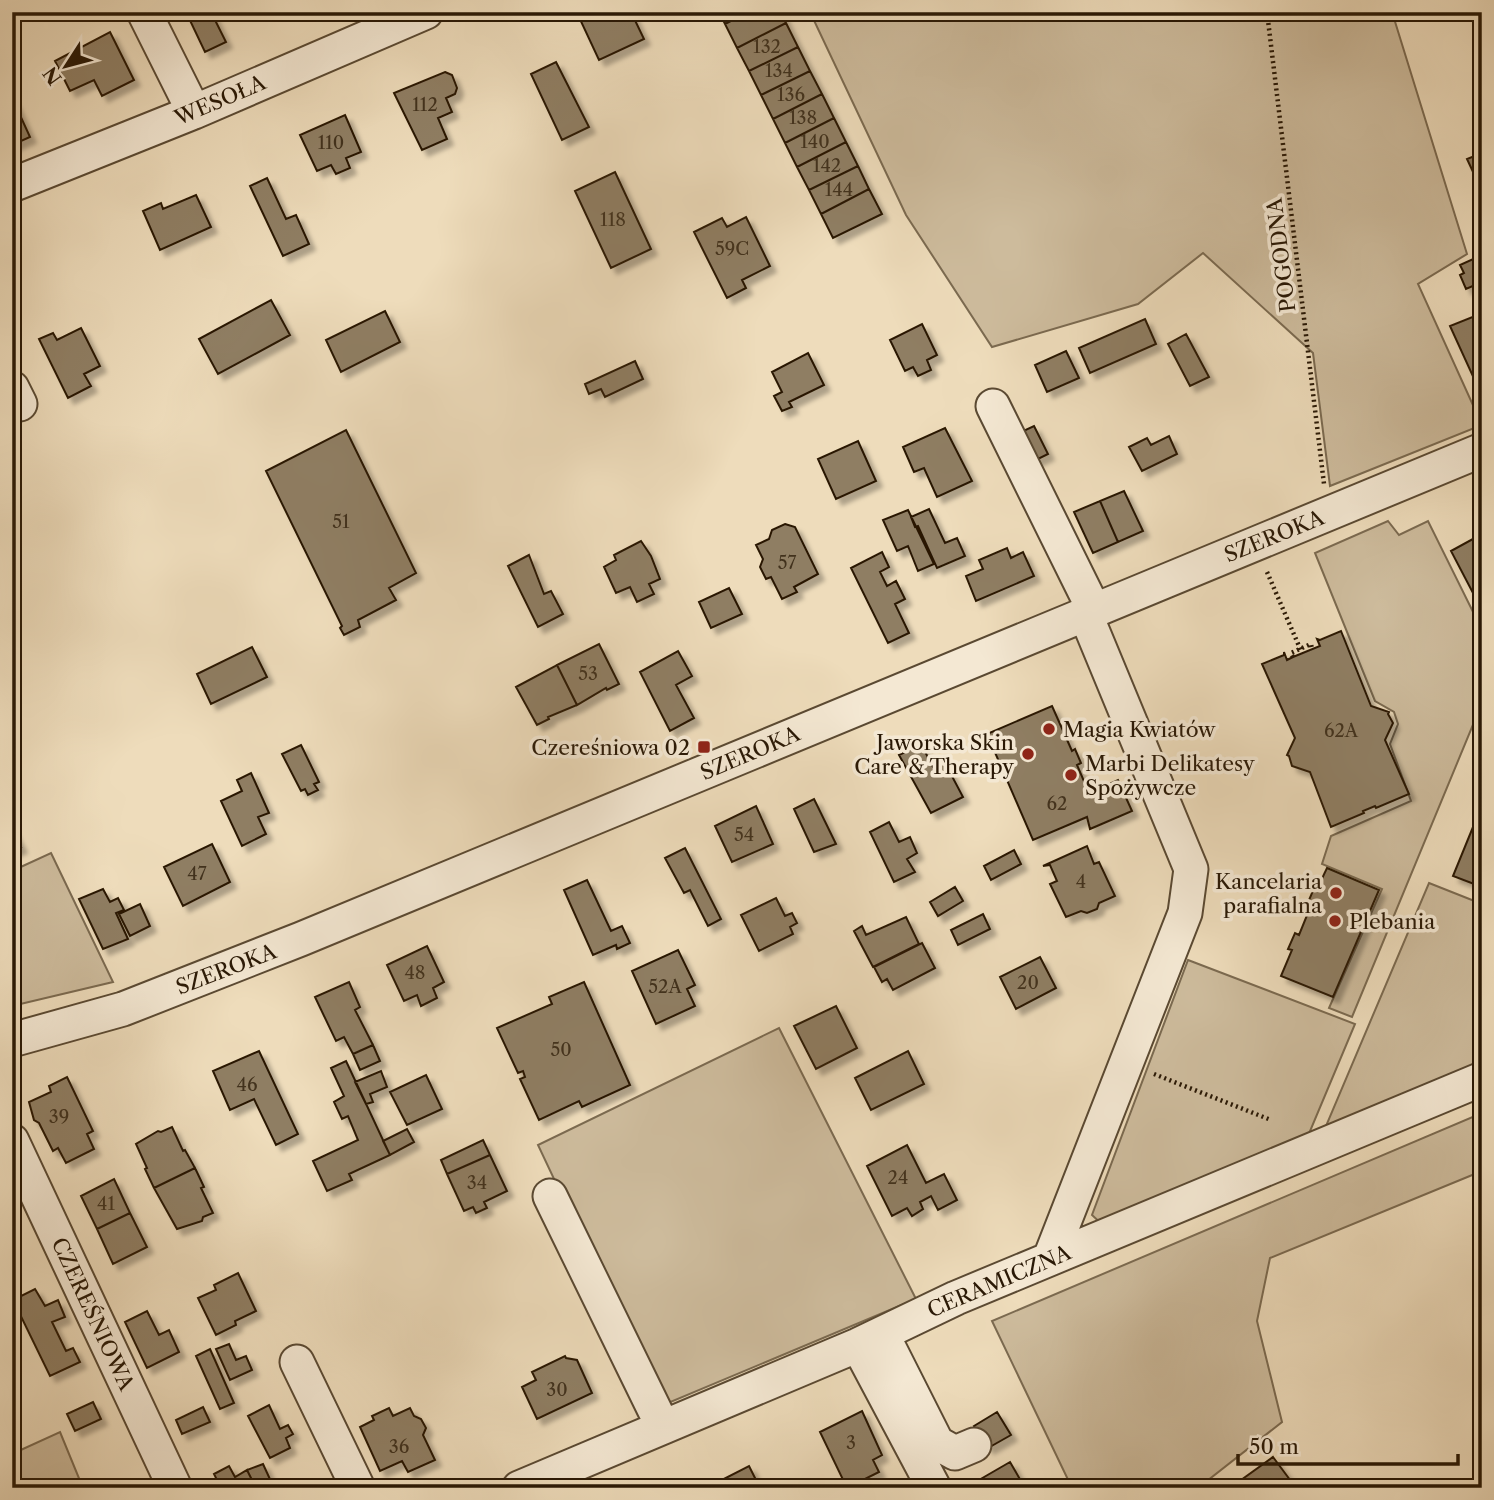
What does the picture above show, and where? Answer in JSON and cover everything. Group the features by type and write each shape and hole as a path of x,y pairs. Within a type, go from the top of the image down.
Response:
{"street":[{"path":"144,12 194,112"},
{"name":"WESOŁA","path":"12,185 194,112 426,12"},
{"path":"993,406 1089,612 1191,869 1185,913 1050,1258"},
{"name":"SZEROKA","path":"12,1040 123,1009 288,944 1482,450"},
{"name":"CERAMICZNA","path":"519,1488 592,1474 663,1427 870,1340 956,1298 1050,1258 1482,1079"},
{"name":"CZEREŚNIOWA","path":"12,1141 174,1488"},
{"path":"550,1195 663,1427"},
{"path":"870,1340 937,1443 955,1453 974,1445"},
{"path":"870,1340 934,1488"},
{"path":"297,1362 358,1488"}],"path":[{"name":"POGODNA","path":"1267,12 1326,495"},
{"path":"1266,569 1301,651"},
{"path":"1293,657 1291,653 1311,645 1312,649"},
{"path":"1127,1063 1271,1120"}],"shaded area":[{"path":"810,12 1392,12 1467,254 1418,284 1482,425 1330,486 1313,353 1203,253 1138,304 992,347 906,215"},
{"path":"1388,521 1399,535 1428,521 1482,630 1482,703 1352,1017 1329,1008 1382,889 1322,864 1331,836 1411,801 1390,744 1398,724 1394,712 1375,701 1315,553"},
{"path":"51,853 113,982 12,1006 12,871"},
{"path":"1429,883 1482,904 1482,1066 1323,1133"},
{"path":"1188,960 1355,1024 1308,1136 1105,1227 1092,1215"},
{"path":"779,1028 916,1299 661,1406 538,1145"},
{"path":"1482,1113 1482,1171 1270,1258 1257,1321 1282,1422 1198,1488 1072,1488 992,1321"},
{"path":"60,1432 83,1488 12,1488 12,1454"}],"building":[{"path":"186,12 211,12 226,42 205,52"},
{"path":"583,12 631,12 644,39 599,60 578,15"},
{"path":"719,12 748,12 725,24"},
{"path":"748,12 781,12 786,23 737,48 725,24"},
{"path":"786,23 798,47 749,71 737,48"},
{"path":"110,32 134,80 102,96 94,80 70,91 55,61"},
{"path":"798,47 810,71 761,95 749,71"},
{"path":"556,62 589,127 562,140 531,74"},
{"path":"810,71 822,94 773,119 761,95"},
{"path":"445,72 452,75 457,88 455,94 446,98 452,112 438,118 447,139 422,150 394,93"},
{"path":"822,94 834,118 785,143 773,119"},
{"path":"14,102 30,137 12,145 12,103"},
{"path":"345,115 361,152 346,158 350,168 336,174 331,165 317,171 300,135"},
{"path":"834,118 846,142 797,167 785,143"},
{"path":"846,142 858,166 809,190 797,167"},
{"path":"1482,153 1482,191 1467,159"},
{"path":"858,166 869,189 821,214 809,190"},
{"path":"615,172 651,249 611,268 575,191"},
{"path":"267,178 286,219 296,215 309,244 283,256 250,186"},
{"path":"869,189 882,214 833,238 821,214"},
{"path":"196,195 211,227 160,250 143,211 161,203 163,209"},
{"path":"746,217 770,266 742,280 746,288 727,298 694,232 722,218 727,227"},
{"path":"1482,255 1482,282 1466,289 1460,275 1464,273 1460,265"},
{"path":"271,300 290,335 218,374 199,339"},
{"path":"385,311 400,342 341,372 326,340"},
{"path":"1475,316 1482,332 1482,380 1476,383 1450,326"},
{"path":"1145,319 1156,344 1090,373 1079,348"},
{"path":"922,324 937,355 927,360 931,370 918,376 913,367 905,371 890,340"},
{"path":"81,328 100,366 84,374 91,386 68,398 39,339 53,333 57,340"},
{"path":"1186,334 1209,377 1190,386 1168,344"},
{"path":"1066,351 1079,378 1047,392 1035,365"},
{"path":"808,353 824,385 789,402 792,407 782,411 774,396 782,392 772,372"},
{"path":"635,361 643,379 605,397 601,389 589,394 585,384"},
{"path":"1034,426 1048,454 1032,462 1019,433"},
{"path":"945,428 972,481 937,497 924,468 914,472 903,447"},
{"path":"346,430 416,573 389,588 396,600 358,620 360,627 344,635 266,471"},
{"path":"1169,436 1177,454 1142,471 1129,447 1147,438 1151,445"},
{"path":"858,441 876,481 836,499 818,459"},
{"path":"1124,491 1143,531 1118,542 1100,501"},
{"path":"1100,501 1118,542 1093,553 1074,512"},
{"path":"929,509 945,543 957,538 965,556 937,568 918,526 915,527 911,517"},
{"path":"908,510 934,564 918,571 908,546 897,551 883,520"},
{"path":"785,524 795,527 818,574 794,587 797,592 782,599 771,577 766,579 760,567 763,559 756,545 769,539 772,530"},
{"path":"1482,534 1482,589 1473,593 1451,551"},
{"path":"641,541 651,556 660,579 649,584 654,594 637,602 630,587 616,593 604,567 616,560 614,555"},
{"path":"1007,548 1011,558 1023,552 1034,576 976,601 966,576 983,569 979,560"},
{"path":"882,552 889,567 880,572 887,586 896,581 905,599 895,604 909,633 888,643 851,568"},
{"path":"529,555 544,594 551,591 563,614 538,627 508,566"},
{"path":"729,588 742,614 711,628 699,602"},
{"path":"1341,631 1371,706 1389,712 1393,723 1385,740 1409,794 1363,811 1364,813 1331,827 1310,772 1292,766 1287,755 1295,738 1262,664 1284,655 1284,652 1287,660 1320,646 1317,639"},
{"path":"599,644 619,684 607,690 606,688 577,705 557,665"},
{"path":"252,647 267,677 211,704 197,674"},
{"path":"678,651 692,676 676,685 694,718 670,731 640,672"},
{"path":"557,665 577,705 548,717 549,719 537,725 516,687"},
{"path":"1052,706 1072,751 1075,749 1081,763 1077,765 1089,793 1118,780 1132,811 1090,829 1087,817 1033,840 987,734"},
{"path":"921,744 933,767 944,761 963,797 931,813 899,755"},
{"path":"301,745 319,782 314,784 318,790 308,795 305,789 301,791 282,754"},
{"path":"251,773 269,813 258,817 266,834 242,846 221,801 242,791 237,780"},
{"path":"814,799 836,844 814,852 794,809"},
{"path":"1482,805 1482,887 1453,876"},
{"path":"756,806 773,844 732,862 715,826"},
{"path":"889,822 899,842 910,837 917,853 907,859 915,872 894,882 870,832"},
{"path":"12,830 21,847 12,851"},
{"path":"212,844 230,882 183,906 164,867"},
{"path":"1087,846 1094,864 1099,862 1115,896 1099,903 1097,909 1066,917 1050,884 1057,881 1050,865 1043,866"},
{"path":"685,848 721,919 708,926 690,890 684,893 665,858"},
{"path":"1014,850 1021,864 991,880 984,866"},
{"name":"Plebania","path":"1327,868 1379,890 1333,997 1281,976 1292,950 1288,949 1295,933 1299,935 1310,908 1306,907"},
{"path":"587,880 611,931 622,926 630,943 617,949 616,945 593,955 564,890"},
{"path":"955,887 963,901 938,916 930,902"},
{"path":"103,889 110,902 118,898 124,910 116,913 128,939 103,949 79,899"},
{"path":"776,898 785,916 792,913 797,923 790,927 793,934 759,951 741,915"},
{"path":"140,904 150,926 130,936 119,914"},
{"path":"983,914 990,929 958,945 951,930"},
{"path":"906,917 919,944 873,967 854,931 862,926 866,935"},
{"path":"922,943 935,968 893,990 887,979 882,982 874,967"},
{"path":"427,946 444,982 433,988 437,998 421,1006 417,995 404,1001 387,965"},
{"path":"678,950 695,985 687,989 695,1006 656,1024 632,971"},
{"path":"1040,957 1056,988 1016,1009 1000,977"},
{"path":"349,982 360,1007 355,1010 373,1045 353,1054 344,1037 336,1041 315,997"},
{"path":"584,982 630,1085 582,1107 579,1101 539,1120 520,1079 525,1077 523,1071 518,1073 497,1028 552,1004 549,997"},
{"path":"836,1006 857,1048 816,1069 794,1026"},
{"path":"373,1045 380,1061 360,1070 353,1054"},
{"path":"259,1051 298,1134 276,1145 254,1099 230,1110 213,1071"},
{"path":"908,1051 924,1084 871,1110 855,1078"},
{"path":"346,1061 390,1155 349,1174 352,1180 327,1191 313,1161 358,1140 348,1116 342,1119 334,1102 344,1096 331,1068"},
{"path":"381,1071 387,1087 370,1094 373,1102 366,1104 355,1082"},
{"path":"426,1075 442,1109 407,1125 390,1092"},
{"path":"67,1077 93,1131 87,1134 94,1149 66,1163 58,1148 53,1151 39,1123 34,1120 29,1102 51,1092 49,1086"},
{"path":"172,1127 183,1151 185,1150 195,1168 154,1188 136,1144 158,1131"},
{"path":"407,1129 414,1142 390,1155 383,1141"},
{"path":"483,1140 490,1155 447,1174 441,1160"},
{"path":"907,1145 926,1183 944,1174 957,1200 938,1210 931,1196 920,1202 923,1209 912,1216 907,1208 892,1216 867,1166"},
{"path":"490,1155 507,1191 484,1202 487,1208 476,1213 473,1207 464,1211 447,1174"},
{"path":"195,1168 213,1213 203,1217 202,1221 177,1229 154,1188"},
{"path":"114,1179 130,1213 97,1229 81,1196"},
{"path":"130,1213 147,1247 113,1264 97,1229"},
{"path":"238,1273 256,1311 235,1321 236,1325 216,1335 198,1298 216,1290 214,1285"},
{"path":"35,1289 45,1306 58,1300 65,1317 52,1322 66,1351 73,1348 80,1362 50,1376 13,1300"},
{"path":"147,1311 159,1335 169,1330 179,1352 147,1368 125,1322"},
{"path":"229,1344 236,1360 246,1356 252,1370 230,1380 216,1349"},
{"path":"210,1349 234,1403 220,1409 196,1356"},
{"path":"565,1356 577,1360 592,1393 537,1419 522,1387 536,1380 532,1372"},
{"path":"93,1402 101,1419 75,1431 67,1414"},
{"path":"269,1405 280,1429 288,1425 293,1434 286,1438 290,1448 270,1458 248,1416"},
{"path":"203,1407 210,1422 182,1434 176,1420"},
{"path":"389,1408 393,1416 410,1408 414,1416 421,1419 426,1428 423,1435 435,1460 408,1472 402,1461 380,1471 360,1427 374,1420 372,1416"},
{"path":"862,1411 882,1455 873,1460 879,1472 847,1488 820,1432"},
{"path":"997,1412 1011,1435 988,1448 974,1426"},
{"path":"1273,1457 1296,1488 1230,1488"},
{"path":"1010,1462 1025,1488 979,1488 985,1484 979,1480"},
{"path":"263,1464 274,1488 256,1488 247,1470"},
{"path":"229,1466 235,1477 247,1470 256,1488 212,1488 219,1484 214,1474"},
{"path":"749,1466 760,1488 716,1488 714,1484"}],"place":[{"name":"Magia Kwiatów","path":"1049,729"},
{"name":"Czereśniowa 02","path":"704,747"},
{"name":"Jaworska Skin Care & Therapy","path":"1028,754"},
{"name":"Marbi Delikatesy Spożywcze","path":"1071,775"},
{"name":"Kancelaria parafialna","path":"1336,893"},
{"name":"Plebania","path":"1335,921"}]}
